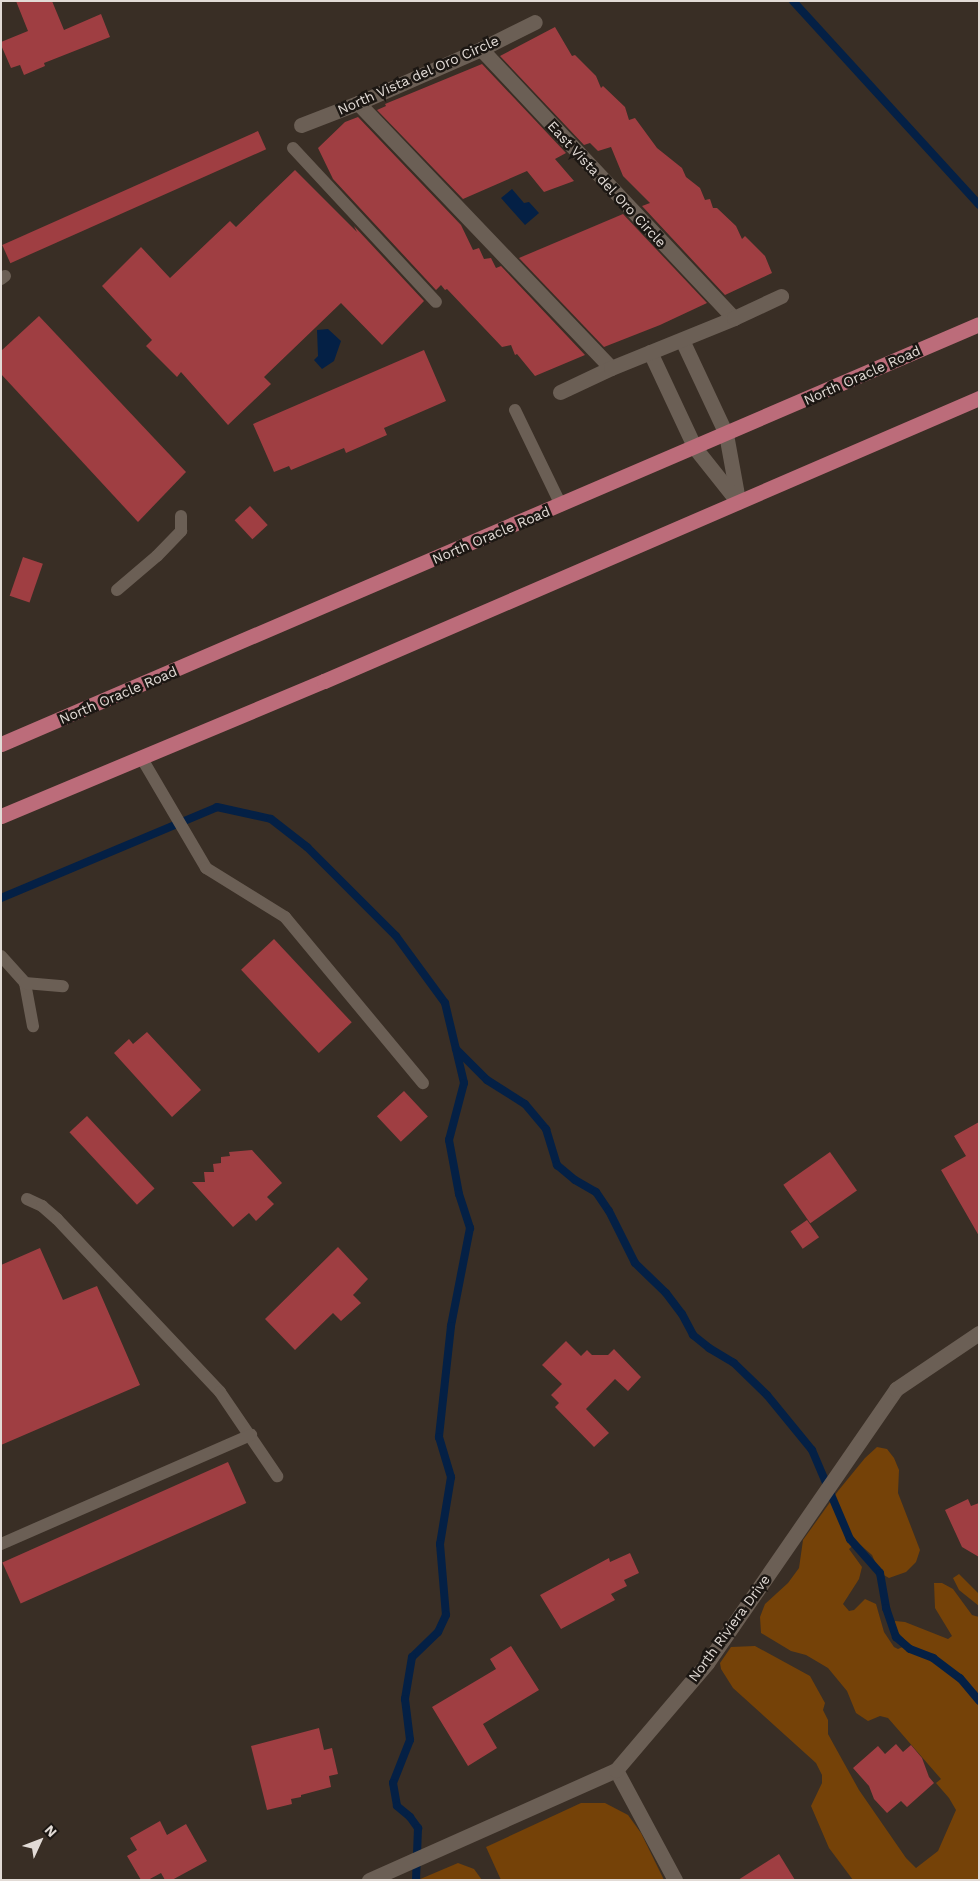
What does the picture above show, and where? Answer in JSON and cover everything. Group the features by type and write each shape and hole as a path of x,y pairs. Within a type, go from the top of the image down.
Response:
{"highway":[{"name":"North Oracle Road","path":"1,744 560,506 979,324"},
{"path":"1,816 324,681 979,398"}],"street":[{"name":"North Vista del Oro Circle","path":"300,125 358,103 535,22"},
{"name":"East Vista del Oro Circle","path":"481,48 734,318"},
{"path":"358,103 610,368"},
{"path":"560,392 610,368 682,340 781,296"},
{"path":"682,340 726,434 738,502"},
{"path":"650,352 695,448 738,502"},
{"name":"North Riviera Drive","path":"369,1880 616,1770 707,1663 896,1389 979,1333"},
{"path":"616,1770 675,1880"}],"lane":[{"path":"293,148 436,302"},
{"path":"515,410 560,506"},
{"path":"117,590 157,556 181,531 181,516"},
{"path":"141,757 206,868 285,917 423,1083"},
{"path":"1,956 24,984 33,1026"},
{"path":"24,984 63,986"},
{"path":"27,1199 47,1210 95,1257 220,1392 251,1435 277,1476"},
{"path":"1,1544 251,1435"}],"shaded area":[{"path":"877,1447 887,1449 894,1458 899,1470 898,1493 920,1550 916,1562 906,1572 889,1578 880,1573 872,1555 857,1542 849,1549 862,1567 859,1579 843,1604 849,1611 854,1610 865,1599 876,1604 884,1632 894,1647 898,1649 905,1646 907,1642 894,1628 895,1621 905,1622 948,1639 952,1636 935,1608 934,1583 942,1583 953,1589 972,1615 979,1617 979,1880 853,1880 829,1848 811,1806 822,1783 822,1775 816,1763 733,1688 721,1669 720,1663 731,1647 755,1646 810,1676 825,1703 823,1710 828,1720 828,1734 859,1790 906,1858 916,1868 938,1851 956,1810 949,1798 936,1783 941,1779 888,1718 880,1716 868,1721 856,1713 847,1691 828,1668 806,1655 791,1651 761,1633 760,1617 765,1604 788,1583 799,1568 803,1540 838,1491 865,1458"},
{"path":"959,1574 979,1594 979,1606 959,1590 953,1578"},
{"path":"581,1803 605,1803 628,1815 641,1833 664,1880 501,1880 486,1847"},
{"path":"458,1863 474,1869 482,1880 418,1880"}],"water":[{"path":"512,189 524,203 529,202 539,213 525,225 501,198"},
{"path":"328,329 341,341 334,361 322,369 314,360 318,356 317,330"}],"building":[{"path":"16,1 52,1 64,30 101,14 110,37 44,63 45,66 24,75 20,65 11,68 1,45 1,42 28,31"},
{"path":"555,27 572,56 575,55 596,76 601,88 603,86 625,107 629,120 635,118 657,148 682,168 686,177 700,188 705,200 710,199 713,208 717,208 736,226 742,239 745,236 765,256 772,273 725,295 642,206 650,203 623,176 611,147 598,151 590,143 584,145 500,56"},
{"path":"482,64 566,153 555,159 574,181 544,192 527,171 463,199 377,110 386,106 385,104"},
{"path":"358,117 461,225 473,250 479,248 484,259 491,258 496,268 501,266 585,355 535,376 517,354 515,355 511,345 502,347 447,289 445,290 441,285 436,290 333,179 318,148 345,122"},
{"path":"258,131 266,149 10,263 2,245"},
{"path":"295,170 357,232 354,226 424,301 382,345 341,303 264,377 271,384 228,425 181,372 177,377 146,346 152,340 102,286 141,247 170,278 230,221 236,227"},
{"path":"623,214 707,303 660,325 604,347 519,258"},
{"path":"39,316 186,472 138,522 1,374 1,351"},
{"path":"424,350 446,401 384,428 387,435 346,453 344,448 291,470 289,466 274,472 253,424"},
{"path":"250,506 268,525 252,539 235,520"},
{"path":"23,557 43,564 30,603 10,596"},
{"path":"274,939 352,1022 319,1053 241,970"},
{"path":"147,1032 201,1090 172,1117 114,1053 129,1039 133,1044"},
{"path":"404,1091 428,1117 401,1142 377,1116"},
{"path":"87,1116 155,1188 137,1205 69,1132"},
{"path":"979,1122 979,1236 941,1170 966,1156 954,1136"},
{"path":"252,1150 282,1183 267,1197 274,1204 256,1221 249,1213 233,1227 192,1182 205,1182 204,1172 214,1172 213,1164 221,1163 221,1157 230,1156 229,1152"},
{"path":"830,1152 857,1191 810,1223 783,1185"},
{"path":"807,1220 819,1237 803,1249 791,1231"},
{"path":"338,1247 368,1279 353,1295 361,1303 341,1321 333,1313 295,1350 265,1319"},
{"path":"40,1248 63,1300 97,1286 140,1385 1,1445 1,1265"},
{"path":"566,1341 581,1356 587,1350 592,1355 608,1355 614,1349 641,1377 628,1391 615,1379 586,1409 609,1433 594,1447 555,1407 559,1403 551,1395 562,1384 542,1365"},
{"path":"228,1462 246,1503 21,1604 2,1562"},
{"path":"968,1499 971,1506 979,1503 979,1557 962,1547 945,1510"},
{"path":"630,1553 639,1573 624,1580 627,1586 611,1594 615,1600 561,1629 540,1595 609,1558 610,1562"},
{"path":"511,1646 539,1690 483,1724 497,1748 468,1766 432,1707 496,1669 490,1659"},
{"path":"319,1728 324,1750 332,1748 338,1774 329,1776 331,1787 291,1799 292,1804 267,1810 251,1746"},
{"path":"896,1744 903,1752 911,1745 922,1758 929,1777 934,1783 907,1807 901,1801 887,1813 874,1799 869,1786 853,1768 878,1746 885,1754"},
{"path":"160,1821 167,1835 186,1824 207,1861 172,1880 165,1880 161,1873 148,1880 141,1880 127,1856 137,1850 130,1838"},
{"path":"779,1854 795,1880 738,1880"}],"waterway":[{"path":"793,1 979,205"},
{"path":"1,898 217,807 271,819 307,847 396,936 445,1003 464,1083 449,1140 459,1194 470,1228 451,1326 439,1437 451,1477 440,1544 446,1615 438,1632 412,1657 405,1699 410,1740 393,1783 397,1806 410,1817 418,1828 416,1880"},
{"path":"456,1049 487,1080 525,1104 546,1129 557,1165 575,1180 596,1192 609,1211 635,1263 666,1293 682,1314 693,1335 709,1348 734,1363 767,1395 812,1450 850,1539 880,1573 886,1608 896,1637 910,1649 933,1658 960,1678 979,1701"}]}
